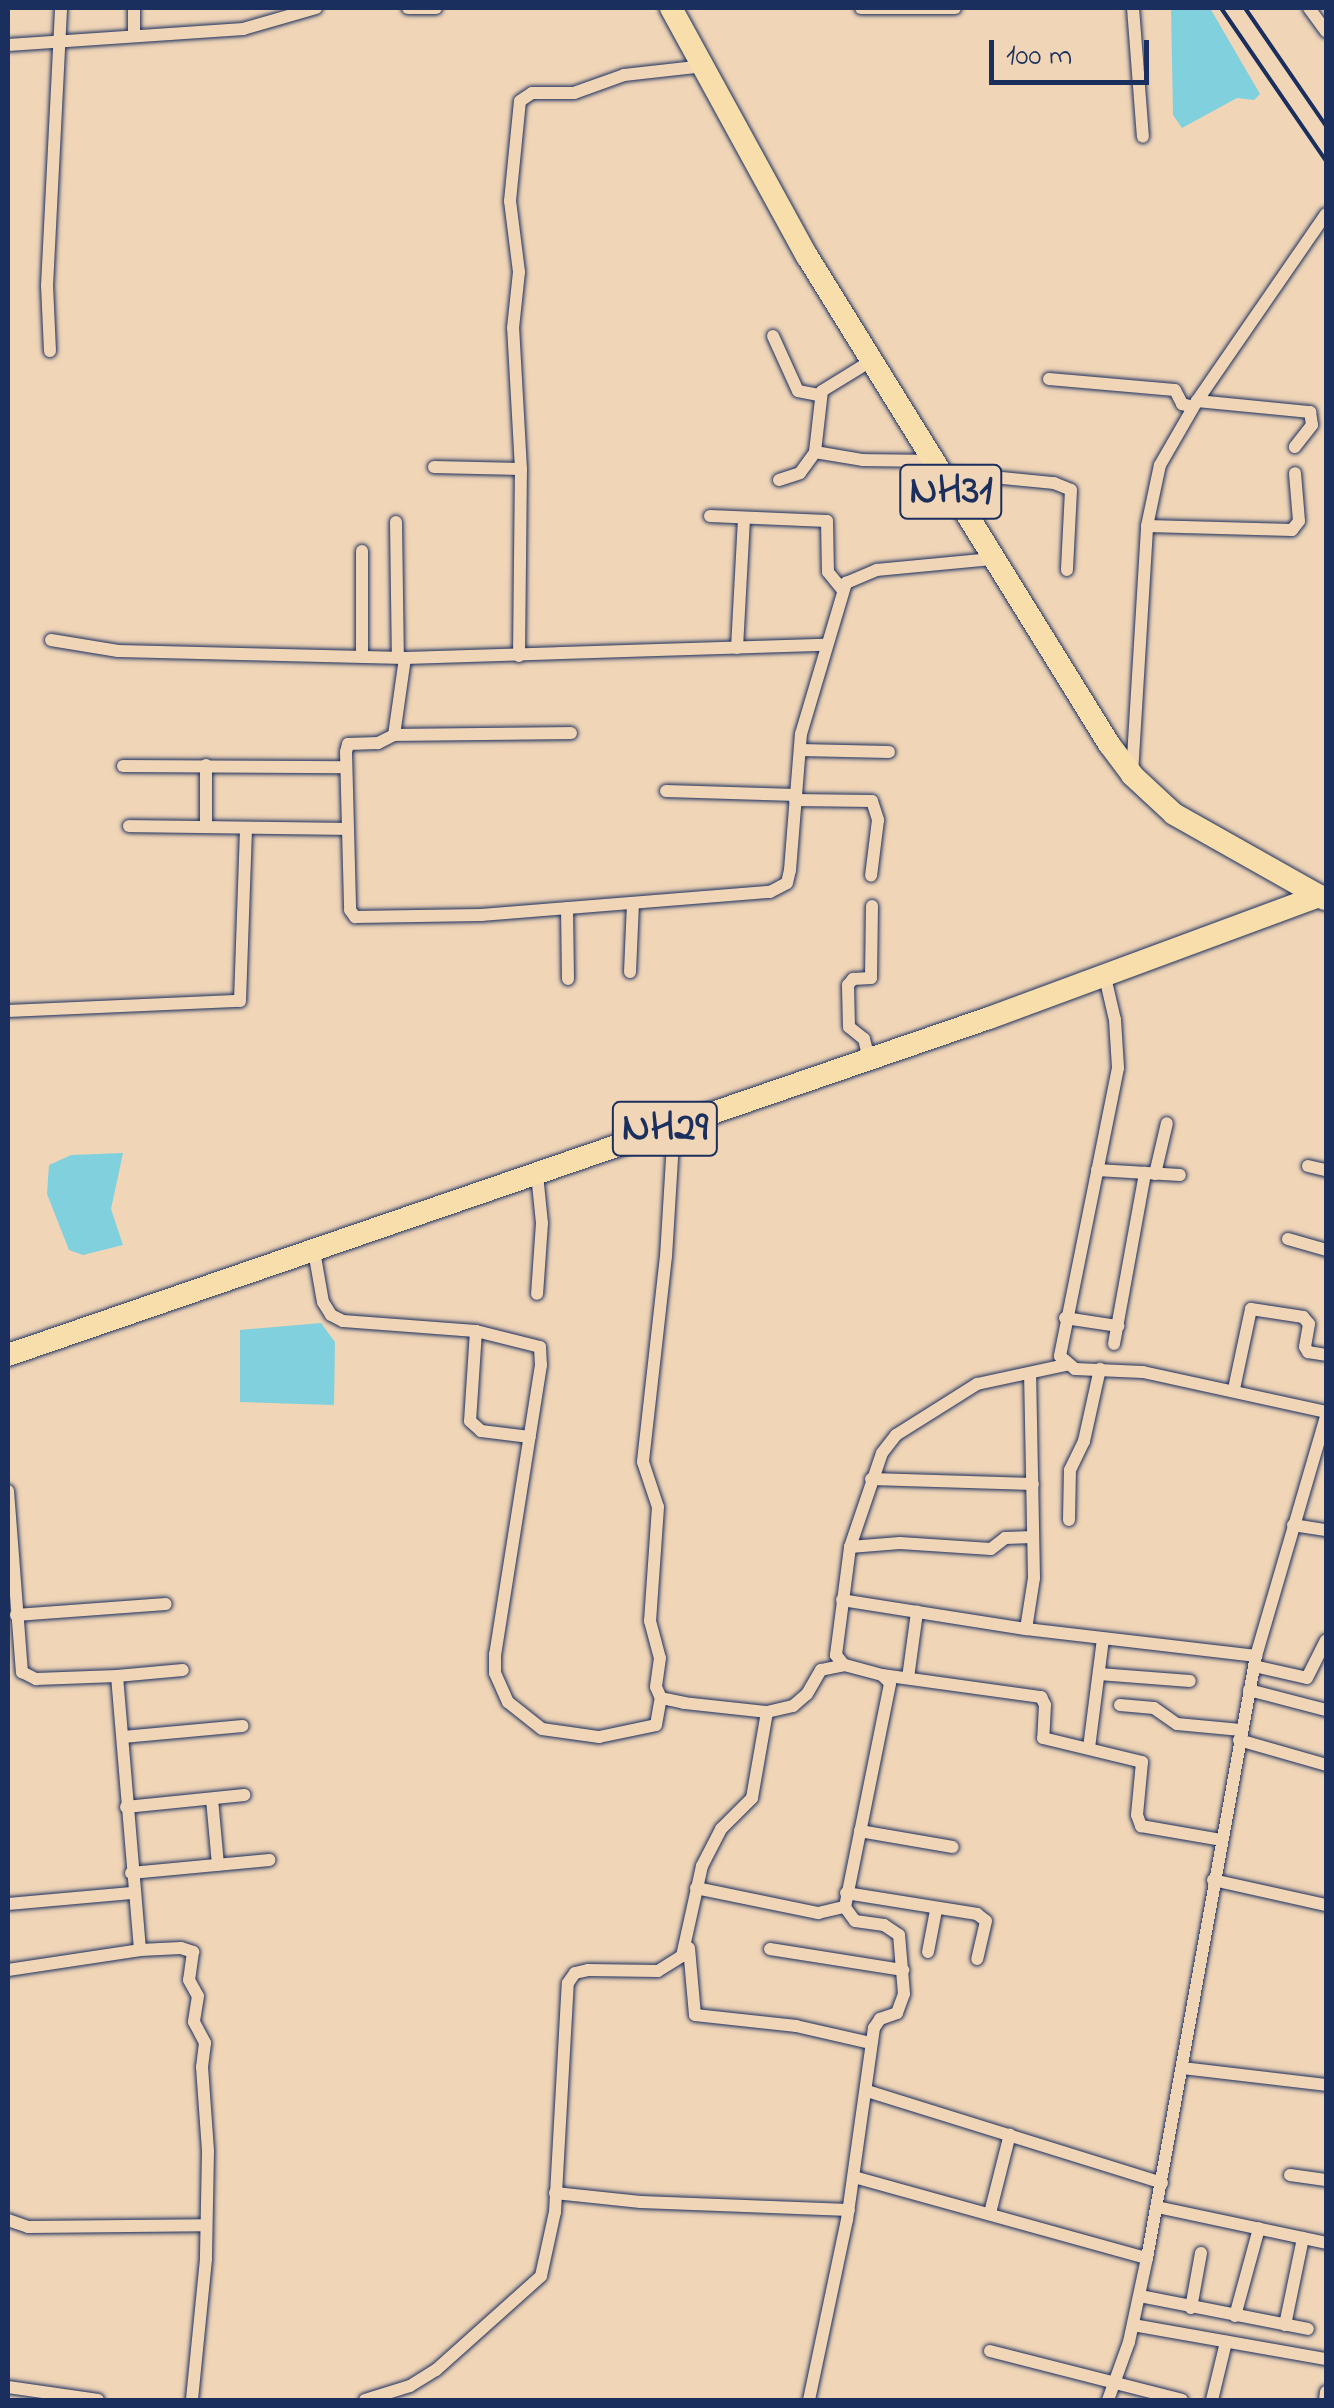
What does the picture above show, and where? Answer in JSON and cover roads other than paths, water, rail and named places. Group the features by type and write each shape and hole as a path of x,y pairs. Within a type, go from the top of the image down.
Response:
{"highway":[{"name":"NH31","path":"671,8 871,361 1132,775 1174,814 1323,898"},
{"name":"NH29","path":"8,1355 1106,977 1323,898"}],"street":[{"path":"50,351 47,286 56,43 61,8"},
{"path":"134,8 134,35"},
{"path":"8,45 243,29 316,8"},
{"path":"408,8 436,8"},
{"path":"862,8 955,8"},
{"path":"1132,8 1143,137"},
{"path":"1309,8 1326,31"},
{"path":"519,656 522,469 513,328 519,272 510,214 520,101 532,93 574,93 624,75 704,66"},
{"path":"1132,775 1146,526 1160,465 1195,404 1326,214"},
{"path":"773,336 798,390 819,395 871,361"},
{"path":"1048,378 1175,390 1182,404 1310,412 1312,425 1295,447"},
{"path":"779,480 800,473 815,452 819,395"},
{"path":"815,452 1054,483 1071,490 1067,570"},
{"path":"434,467 522,469"},
{"path":"1146,526 1292,530 1299,521 1295,473"},
{"path":"710,516 827,521 828,572 842,589"},
{"path":"738,648 744,518"},
{"path":"394,735 402,658 396,522"},
{"path":"362,550 362,657"},
{"path":"571,733 394,735 378,742 348,744 346,829 350,910 355,917 567,908 780,889 790,870 800,750 842,589 851,579 878,570 992,558"},
{"path":"51,640 118,650 402,658 825,645"},
{"path":"800,750 890,752"},
{"path":"206,765 206,827"},
{"path":"123,766 346,767"},
{"path":"666,791 872,801 878,820 871,876"},
{"path":"129,826 346,829"},
{"path":"8,1011 240,1001 246,828"},
{"path":"630,972 633,903"},
{"path":"869,1059 864,1039 849,1027 848,985 853,980 871,978 872,906"},
{"path":"567,908 568,978"},
{"path":"1066,1365 1060,1346 1118,1068 1115,1020 1106,977"},
{"path":"1114,1344 1150,1173 1166,1123"},
{"path":"314,1251 324,1302 331,1315 342,1321 476,1331 540,1348 530,1437 498,1630 499,1687 529,1723 556,1733 590,1737 656,1726 662,1698 656,1687 660,1658 650,1621 658,1507 643,1462 668,1240 674,1126"},
{"path":"1308,1166 1326,1170"},
{"path":"1098,1170 1180,1175"},
{"path":"536,1174 542,1223 537,1294"},
{"path":"1288,1239 1326,1250"},
{"path":"1234,1389 1251,1309 1308,1320 1304,1348 1326,1355"},
{"path":"1065,1318 1118,1326"},
{"path":"476,1331 470,1421 481,1431 530,1437"},
{"path":"844,1665 835,1642 850,1547 882,1453 896,1435 959,1392 1066,1365 1142,1372 1234,1389 1326,1415 1255,1661 1148,2258 1133,2325 1108,2400"},
{"path":"1070,1520 1070,1470 1084,1442 1100,1369"},
{"path":"1026,1630 1034,1578 1030,1372"},
{"path":"872,1479 1033,1484"},
{"path":"8,1490 19,1665 25,1677 117,1676 183,1670"},
{"path":"1293,1525 1326,1530"},
{"path":"850,1547 900,1543 991,1549 1005,1538 1033,1537"},
{"path":"842,1600 1255,1661 1307,1678 1326,1640"},
{"path":"16,1615 166,1604"},
{"path":"908,1678 917,1612"},
{"path":"1089,1748 1103,1639"},
{"path":"662,1698 720,1710 767,1712 794,1706 821,1670 844,1665 1041,1697 1045,1705 1043,1738 1142,1762 1137,1814 1141,1826 1221,1840"},
{"path":"809,2400 849,2210 871,2042 880,2020 897,2013 902,2005 899,1935 884,1926 856,1921 845,1900 889,1694 890,1682 882,1674"},
{"path":"1099,1674 1190,1680"},
{"path":"117,1676 132,1894 140,1950"},
{"path":"1250,1690 1326,1710"},
{"path":"1120,1706 1154,1708 1177,1724 1240,1735 1326,1765"},
{"path":"767,1712 752,1798 721,1829 696,1888 689,1941 695,2015 778,2023 871,2042"},
{"path":"123,1737 242,1726"},
{"path":"126,1807 244,1795"},
{"path":"212,1798 218,1865"},
{"path":"860,1831 953,1847"},
{"path":"131,1873 269,1860"},
{"path":"1213,1880 1326,1904"},
{"path":"696,1888 818,1913 845,1900 984,1917 977,1959"},
{"path":"8,1904 132,1894"},
{"path":"928,1952 936,1910"},
{"path":"365,2400 410,2386 436,2370 540,2276 552,2237 568,1983 575,1973 658,1971 676,1962 689,1941"},
{"path":"8,1970 140,1950 181,1948 194,1952 189,1980 198,1996 194,2022 205,2043 206,2225 192,2400"},
{"path":"770,1949 902,1970"},
{"path":"1182,2068 1326,2086"},
{"path":"867,2091 1162,2183"},
{"path":"990,2212 1010,2134"},
{"path":"1290,2174 1326,2180"},
{"path":"854,2177 1148,2258"},
{"path":"555,2194 641,2202 849,2210"},
{"path":"1158,2207 1326,2243"},
{"path":"8,2220 28,2227 206,2225"},
{"path":"1235,2316 1259,2228"},
{"path":"1285,2325 1303,2238"},
{"path":"1190,2308 1202,2252"},
{"path":"1140,2296 1308,2329"},
{"path":"1133,2325 1326,2360"},
{"path":"1212,2400 1226,2342"},
{"path":"990,2351 1114,2386 1182,2400"},
{"path":"402,2400 410,2386"},
{"path":"8,2387 98,2400"},
{"path":"1325,2400 1326,2392"}],"water":[{"path":"1171,8 1210,8 1260,94 1254,100 1237,98 1182,128 1173,115"},
{"path":"123,1153 111,1209 123,1245 83,1255 69,1250 47,1194 49,1165 71,1155"},
{"path":"321,1323 335,1342 334,1405 240,1402 240,1330"}],"railway":[{"path":"1221,8 1326,161"},
{"path":"1245,8 1326,126"}]}
